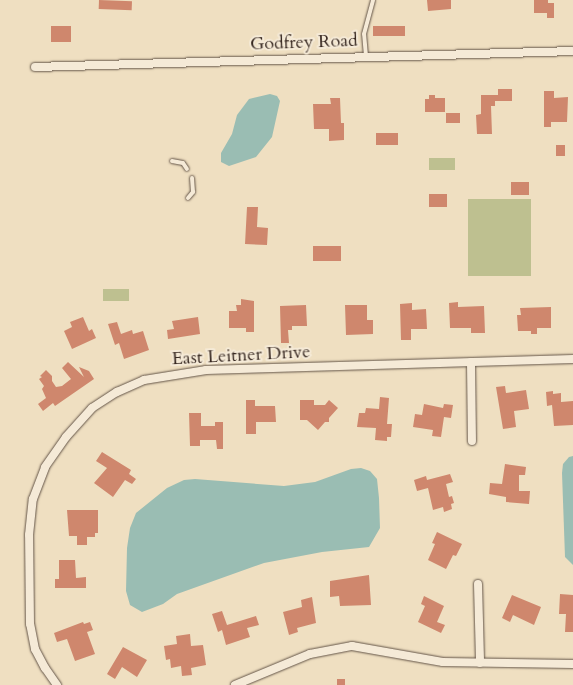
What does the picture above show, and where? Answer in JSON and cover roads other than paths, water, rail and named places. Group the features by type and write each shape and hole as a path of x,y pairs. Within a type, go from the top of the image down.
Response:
{"street":[{"name":"Godfrey Road","path":"35,66 573,51"},
{"name":"East Leitner Drive","path":"57,685 44,668 35,649 30,624 29,535 33,499 45,467 66,437 92,408 117,392 144,380 185,372 573,359"},
{"path":"471,362 472,441"},
{"path":"478,584 480,663"},
{"path":"235,685 310,654 352,646 443,662 573,664"}],"lane":[{"path":"366,56 364,34 373,0"},
{"path":"172,162 183,163 187,169"},
{"path":"188,198 193,192 192,178"}],"water":[{"path":"270,94 277,96 280,101 272,137 256,157 229,166 221,162 221,153 232,134 237,115 249,99"},
{"path":"573,456 573,565 565,557 562,473 563,464 569,457"},
{"path":"361,468 370,471 377,479 379,498 380,528 369,547 322,552 264,563 177,594 163,604 142,612 130,605 126,591 127,548 130,528 136,513 167,488 184,480 195,479 284,486 315,482 351,469"}]}
